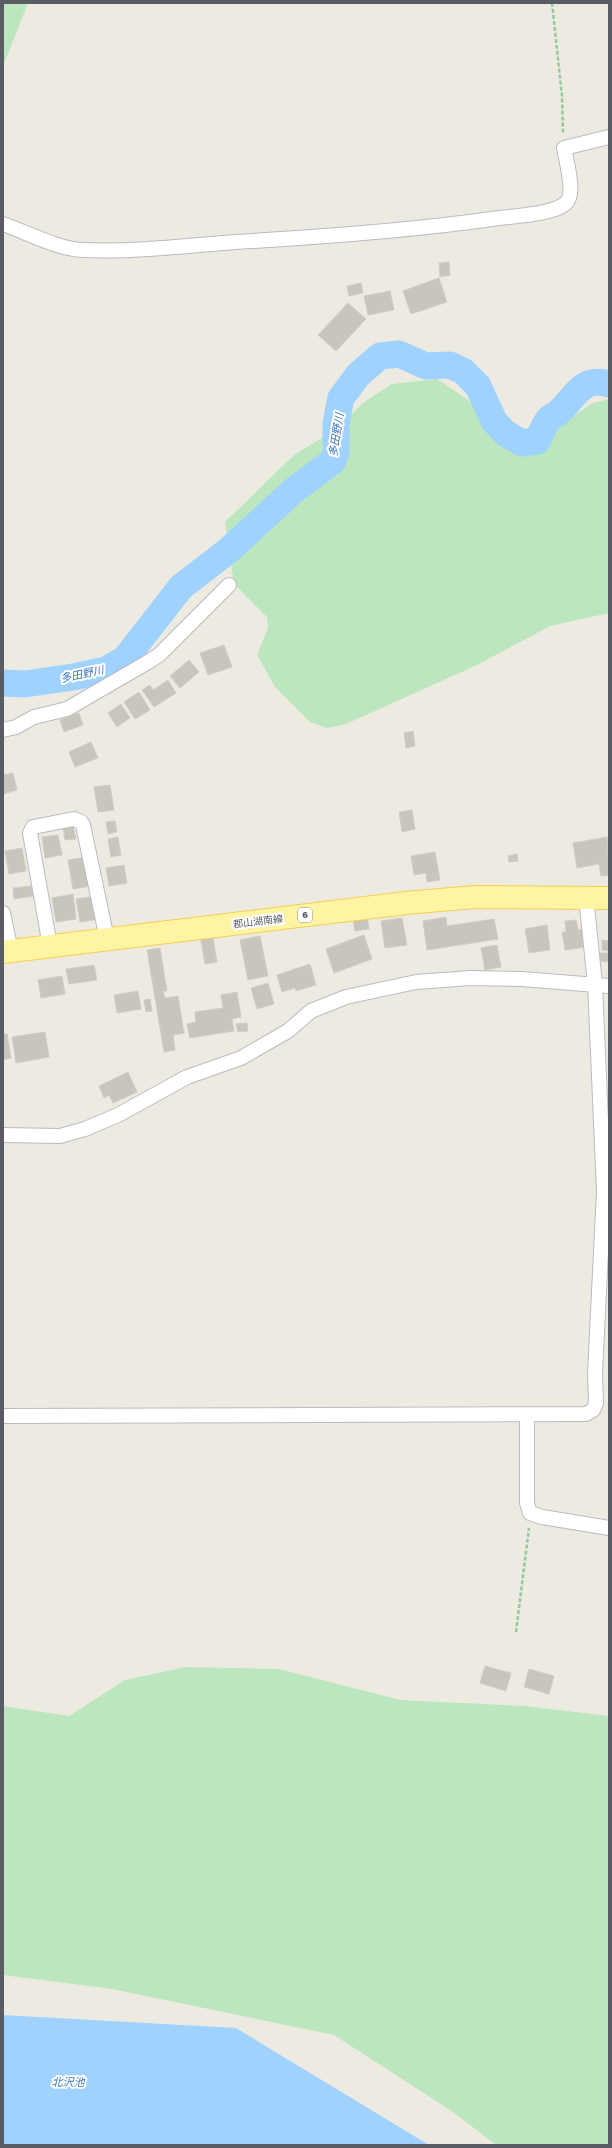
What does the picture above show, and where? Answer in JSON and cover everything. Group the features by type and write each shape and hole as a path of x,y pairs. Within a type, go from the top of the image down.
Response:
{"main road":[{"name":"郡山湖南線","path":"7,952 406,902 474,897 609,898"}],"street":[{"path":"3,224 70,249 84,250 143,249 351,234 466,223 539,212 556,208 567,202 571,187 564,148 609,137"},
{"path":"3,730 16,727 34,717 67,709 159,655 229,585"},
{"path":"50,946 30,833 33,827 74,819 81,822 83,826 107,940"},
{"path":"3,1416 330,1413 527,1415 586,1414 594,1410 596,1403 595,1373 606,1190 595,984 586,897"},
{"path":"3,913 7,952"},
{"path":"3,1135 60,1136 85,1129 118,1115 187,1077 241,1058 288,1031 311,1011 346,996 416,982 470,978 522,979 609,986"},
{"path":"527,1415 527,1504 530,1513 542,1517 609,1528"}],"path":[{"path":"552,3 562,96 564,148"},
{"path":"516,1632 530,1513"}],"green space":[{"path":"3,3 28,3 3,66"},
{"path":"437,379 467,399 500,427 553,430 593,403 609,399 609,613 550,626 475,666 346,724 327,728 310,722 275,687 257,655 268,628 267,617 234,584 225,522 294,455 335,430 364,402 392,384"},
{"path":"186,1667 279,1669 400,1700 525,1706 609,1716 609,2145 496,2145 453,2112 334,2035 112,1989 3,1975 3,1706 69,1716 125,1680"}],"water":[{"name":"北沢池","path":"3,2015 236,2028 429,2145 3,2145"}],"building":[{"path":"449,262 450,275 440,277 439,263"},
{"path":"439,278 447,302 411,314 403,291"},
{"path":"361,283 363,293 349,296 347,286"},
{"path":"390,291 394,310 368,315 364,296"},
{"path":"348,303 366,319 336,351 318,335"},
{"path":"224,645 232,667 208,675 200,653"},
{"path":"189,660 199,672 180,688 170,676"},
{"path":"168,680 176,693 154,707 142,690 150,685 153,690"},
{"path":"139,692 150,710 135,719 124,702"},
{"path":"121,704 130,718 117,727 108,713"},
{"path":"79,713 83,725 64,732 60,720"},
{"path":"413,731 415,746 406,748 404,733"},
{"path":"91,742 98,758 75,767 69,752"},
{"path":"13,773 17,790 3,794 3,775"},
{"path":"110,785 114,810 98,812 94,787"},
{"path":"412,810 415,829 402,832 399,812"},
{"path":"115,821 117,832 108,834 106,822"},
{"path":"73,826 76,839 65,840 63,827"},
{"path":"58,835 62,855 45,858 42,837"},
{"path":"118,837 121,855 111,857 108,839"},
{"path":"607,837 609,875 601,876 599,864 577,868 573,843"},
{"path":"22,848 26,871 9,874 5,851"},
{"path":"435,852 440,880 427,882 426,873 414,875 411,856"},
{"path":"517,854 518,861 509,862 508,856"},
{"path":"87,857 91,886 73,889 68,860"},
{"path":"124,865 127,883 109,886 106,868"},
{"path":"31,886 33,896 14,899 13,888"},
{"path":"73,894 76,919 56,922 52,898"},
{"path":"96,896 100,919 80,922 76,899"},
{"path":"367,917 369,929 355,931 353,919"},
{"path":"446,917 447,926 494,919 498,939 427,950 423,921"},
{"path":"402,918 407,945 385,948 381,921"},
{"path":"576,920 578,930 583,929 586,947 565,950 562,932 566,932 565,921"},
{"path":"547,925 550,950 529,953 525,929"},
{"path":"364,935 372,959 334,973 326,949"},
{"path":"260,936 268,976 248,980 240,940"},
{"path":"213,938 217,962 205,964 201,940"},
{"path":"602,940 609,941 609,951 602,950"},
{"path":"497,945 501,967 485,970 481,948"},
{"path":"160,948 167,991 163,991 165,998 178,996 184,1033 173,1035 175,1050 164,1052 147,950"},
{"path":"600,953 609,953 609,962 599,961"},
{"path":"310,964 316,985 296,991 295,988 282,992 277,975"},
{"path":"94,965 97,980 69,984 66,969"},
{"path":"62,976 65,994 41,998 38,980"},
{"path":"268,983 274,1004 257,1009 251,988"},
{"path":"138,991 141,1009 117,1013 114,995"},
{"path":"237,992 241,1017 232,1019 234,1031 190,1038 187,1024 196,1022 195,1012 223,1008 221,995"},
{"path":"150,999 152,1011 146,1012 144,1000"},
{"path":"247,1023 248,1031 238,1032 236,1024"},
{"path":"45,1032 49,1057 16,1063 12,1037"},
{"path":"3,1034 7,1034 11,1058 3,1060"},
{"path":"128,1072 137,1092 113,1103 109,1095 104,1098 99,1086"},
{"path":"485,1666 511,1673 506,1691 480,1683"},
{"path":"529,1669 554,1676 549,1694 524,1687"}],"waterway":[{"name":"多田野川","path":"3,683 25,684 73,677 106,670 125,659 181,587 229,550 293,491 333,461 336,452 336,423 341,398 358,375 380,356 399,354 426,366 450,365 463,371 478,386 494,421 505,433 522,443 537,441 547,421 559,412 585,385 600,382 609,384"}]}
